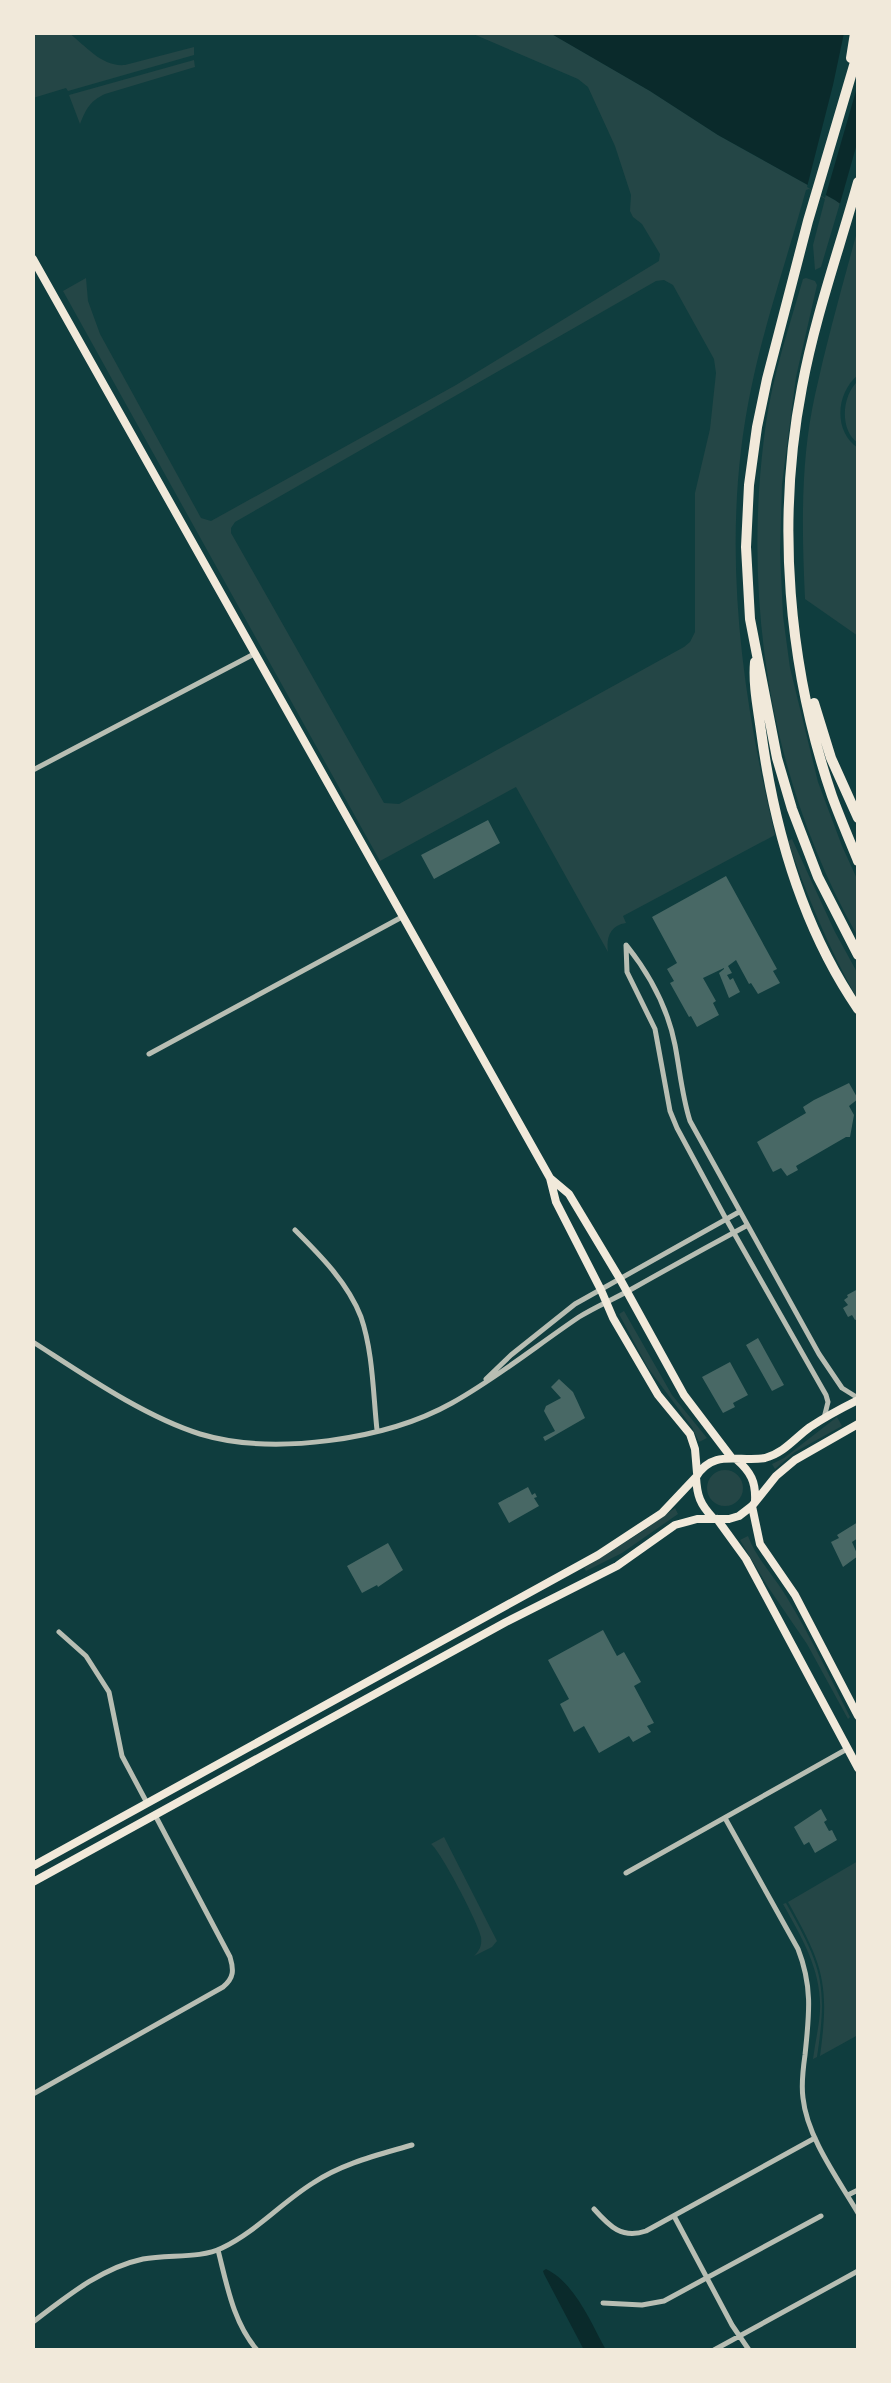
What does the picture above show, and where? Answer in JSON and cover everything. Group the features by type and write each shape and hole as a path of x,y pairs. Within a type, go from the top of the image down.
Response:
{"highway":[{"path":"845,98 855,33"},
{"path":"858,52 808,221 767,379 749,485 746,547 750,618 777,758 792,809 818,877 858,955"},
{"path":"858,181 842,242 816,321 794,431 788,488 793,611 802,677 832,796 858,861"},
{"path":"793,611 811,693 831,758 858,818"},
{"path":"756,645 753,677 769,787 777,822 800,894 827,954 858,1009"}],"main road":[{"path":"33,259 550,1178 556,1202 613,1318 658,1395 690,1434 695,1449 697,1494 700,1503 746,1559 858,1768"},
{"path":"550,1178 569,1194 684,1395 732,1457 749,1472 754,1481 754,1504 760,1544 795,1595 858,1716"},
{"path":"33,1866 598,1555 662,1513 712,1461 732,1457 757,1459 777,1454 809,1428 858,1399"},
{"path":"33,1882 494,1629 617,1566 675,1525 697,1519 739,1517 754,1504 767,1485 795,1460 858,1424"},
{"path":"847,1749 858,1746"}],"street":[{"path":"33,771 254,654"},
{"path":"149,1054 401,917"},
{"path":"824,1420 828,1402 826,1395 726,1219 670,1111 655,1029 627,972 626,945 640,963 667,1015 690,1121 829,1371 842,1388 858,1399"},
{"path":"476,1389 555,1318 739,1212"},
{"path":"34,1343 116,1394 177,1425 211,1437 238,1442 284,1443 335,1438 418,1419 476,1389 581,1316 746,1226"},
{"path":"295,1230 340,1280 360,1315 369,1351 377,1430"},
{"path":"59,1632 86,1656 109,1692 122,1756 148,1803"},
{"path":"845,1691 858,1700"},
{"path":"626,1872 847,1749"},
{"path":"33,2094 230,1981 233,1974 230,1957 155,1815"},
{"path":"725,1818 804,1963 809,1986 810,2012 803,2071 803,2098 815,2138 857,2210"},
{"path":"594,2209 615,2231 630,2234 646,2231 815,2138"},
{"path":"33,2322 86,2284 125,2264 164,2256 218,2250 256,2228 298,2193 328,2174 349,2164 412,2145"},
{"path":"848,2195 858,2190"},
{"path":"674,2216 749,2350"},
{"path":"603,2303 653,2304 672,2297 821,2216"},
{"path":"218,2250 229,2296 244,2331 257,2350"},
{"path":"714,2350 858,2271"}],"shaded area":[{"path":"33,33 69,33 95,55 117,65 194,47 194,55 68,91 66,88 33,98"},
{"path":"471,33 550,33 650,91 718,135 840,203 821,267 815,270 813,245 825,199 809,189 806,190 763,338 742,445 737,501 738,613 752,725 775,835 623,916 626,923 616,926 610,933 608,952 516,787 380,861 63,291 86,278 88,301 100,334 201,518 211,521 456,385 659,261 660,254 642,224 630,211 631,195 615,146 588,87 578,79","holes":["664,280 673,285 714,359 716,373 710,429 695,493 695,632 690,642 399,804 384,803 231,533 231,528 235,522 656,281"]},
{"path":"550,33 858,33 858,217 835,200 718,135 650,91"},
{"path":"194,60 195,67 105,94 89,106 80,124 69,95"},
{"path":"858,228 858,375 845,392 840,412 844,432 858,448 858,636 805,599 803,523 804,471 810,420"},
{"path":"803,279 815,281 817,285 796,377 782,484 780,552 783,616 790,668 818,782 858,881 858,937 828,878 803,816 784,752 770,688 761,622 757,555 759,489 766,423 782,351"},
{"path":"858,381 858,443 848,430 845,412 849,395"},
{"path":"792,839 835,932 858,974 858,1000 811,902 788,841"},
{"path":"624,1311 672,1395 707,1438 699,1442 692,1427 648,1368 619,1314"},
{"path":"837,1417 842,1426 795,1452 775,1469 772,1464 784,1458"},
{"path":"725,1470 738,1475 743,1488 738,1501 725,1506 712,1501 707,1488 712,1475"},
{"path":"675,1508 678,1514 622,1553 586,1571 584,1568"},
{"path":"748,1536 820,1656 850,1717 848,1719 807,1644 740,1540"},
{"path":"444,1837 497,1941 492,1947 474,1956 481,1945 479,1930 467,1903 431,1844"},
{"path":"858,1861 858,2035 820,2056 824,2010 821,1975 809,1942 788,1902"},
{"path":"786,1903 815,1961 822,1993 817,2057 813,2059 820,2011 818,1982 809,1955 783,1904"},
{"path":"546,2269 556,2275 574,2294 606,2350 584,2350 544,2274"}],"pier":[{"path":"844,33 858,33 858,84 825,198 807,187"},
{"path":"858,140 858,220 839,207"}],"building":[{"path":"488,820 500,843 434,879 421,855"},
{"path":"726,876 777,969 773,971 780,983 758,994 751,983 749,984 736,960 728,966 732,973 727,975 730,980 733,978 740,992 729,998 719,973 724,968 703,978 716,1001 713,1003 719,1015 697,1027 670,983 674,981 667,969 677,963 652,917"},
{"path":"849,1083 858,1099 849,1106 854,1115 850,1137 796,1166 798,1170 787,1176 781,1168 773,1172 757,1142 806,1113 803,1107"},
{"path":"858,1289 858,1319 855,1320 852,1315 848,1317 843,1308 848,1305 844,1300 847,1295"},
{"path":"758,1338 784,1385 772,1391 746,1345"},
{"path":"730,1362 748,1395 733,1403 735,1407 723,1413 702,1377"},
{"path":"559,1379 573,1392 585,1418 545,1441 543,1437 555,1431 544,1411 546,1406 561,1398 551,1387"},
{"path":"528,1487 532,1495 535,1493 537,1497 534,1498 539,1506 509,1523 498,1503"},
{"path":"858,1522 858,1538 852,1542 858,1556 843,1567 831,1542"},
{"path":"388,1543 403,1570 378,1587 377,1585 362,1593 347,1566"},
{"path":"603,1630 617,1656 624,1652 641,1682 634,1686 654,1723 647,1726 651,1732 633,1742 629,1736 599,1753 584,1726 574,1732 560,1704 569,1699 548,1660"},
{"path":"821,1809 827,1820 824,1822 837,1840 815,1853 809,1842 804,1845 794,1827"}]}
